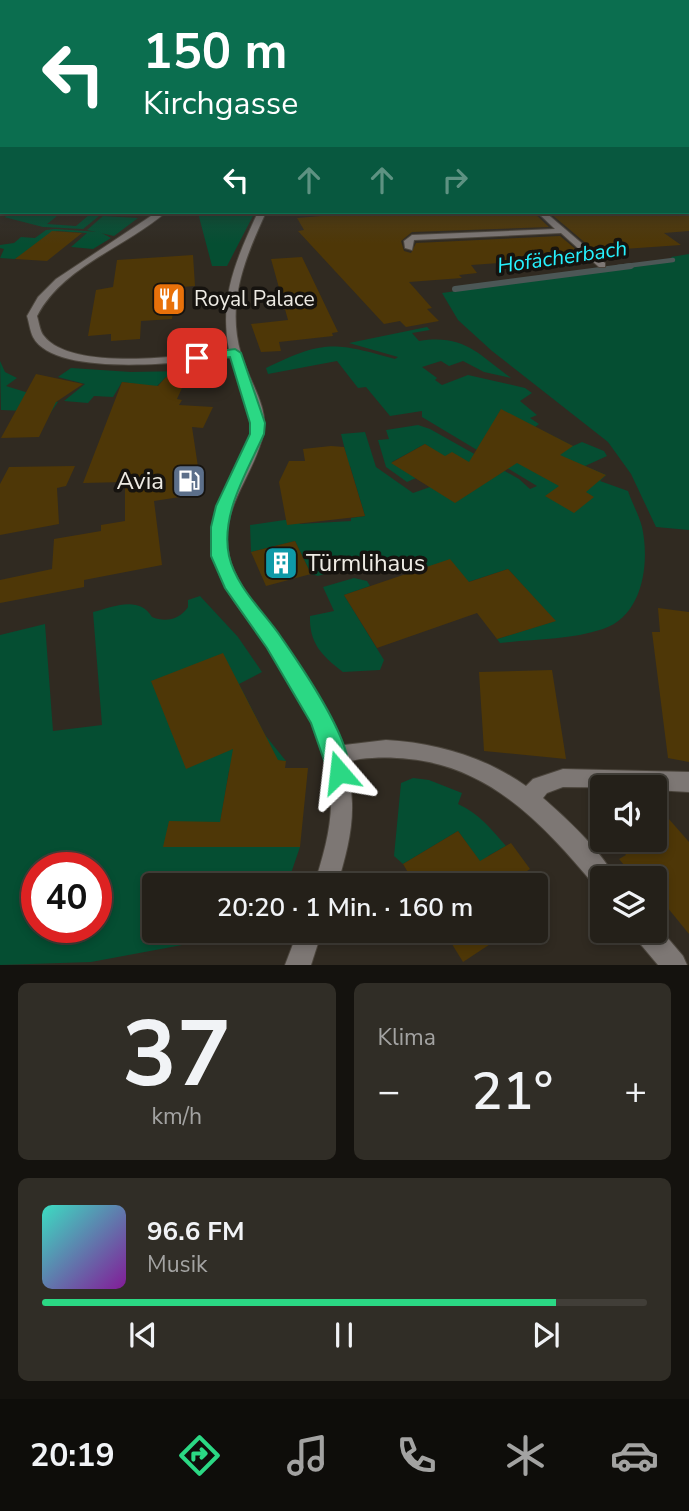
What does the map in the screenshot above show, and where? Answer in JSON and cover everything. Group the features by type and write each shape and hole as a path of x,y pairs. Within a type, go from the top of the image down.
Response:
{"street":[{"path":"159,214 47,292 32,316 38,337 56,349 101,361 145,363 235,353"},
{"path":"261,214 234,275 230,310 235,353 252,400 258,428 225,506 220,527 220,556 232,584 274,643 320,718 336,755 342,790 339,833 328,873"},
{"path":"543,214 602,265"},
{"path":"411,243 561,231"},
{"path":"336,755 357,749 412,749 486,773 528,799 566,834 593,866"},
{"path":"528,799 540,786 563,778 689,782"},
{"path":"299,965 306,943"},
{"path":"656,943 674,965"}],"green space":[{"path":"12,214 60,214 47,224 76,226 89,215 99,216 83,229 43,227 4,217"},
{"path":"198,214 254,214 227,266 212,266"},
{"path":"103,216 138,218 114,236 87,230"},
{"path":"46,230 100,232 111,238 93,249 71,247 87,233 57,231 15,259 0,258 4,249 0,248 0,245 14,243 21,237 35,238"},
{"path":"689,254 689,530 656,527 631,474 608,442 492,351 458,320 442,293 674,261 671,257"},
{"path":"427,327 430,330 412,333 419,341 448,340 459,343 479,353 511,378 484,372 463,361 449,366 441,361 422,367 442,385 468,375 525,388 532,393 520,401 537,415 530,418 539,424 535,427 573,446 582,442 604,451 607,456 585,466 606,475 600,481 628,491 641,523 644,541 644,572 640,587 627,613 616,622 603,629 578,635 500,643 497,639 555,621 508,569 456,586 406,574 401,566 379,572 344,568 318,576 311,574 295,541 251,552 250,525 298,518 300,524 351,521 351,518 365,516 350,466 344,467 347,458 341,434 365,432 376,467 413,493 430,487 444,457 425,444 392,462 416,478 407,482 386,467 378,440 389,439 386,430 418,425 430,429 519,479 530,489 537,486 422,417 422,411 390,416 366,387 358,388 337,361 268,374 266,368 302,352 329,347 357,349 395,359 398,357 349,343"},
{"path":"0,361 5,372 17,378 6,386 58,402 51,412 1,410"},
{"path":"71,368 131,372 185,371 180,379 166,377 156,387 122,382 113,397 94,396 88,403 64,401 85,384 58,377"},
{"path":"354,578 367,581 370,586 344,595 384,660 380,670 343,672 318,648 312,634 310,616 334,611 323,587"},
{"path":"200,596 238,637 262,672 239,684 265,735 286,761 262,760 260,772 229,771 216,847 300,847 291,873 142,873 142,943 193,943 91,962 0,965 0,635 45,624 53,731 102,725 93,612 133,604 147,610 152,617 167,620 177,617 188,607 188,600"},
{"path":"413,778 429,780 462,793 458,804 479,817 506,846 488,856 486,870 458,831 403,864 394,856 401,783"}],"building":[{"path":"346,214 535,214 549,227 412,232 401,241 404,251 411,253 416,243 560,236 579,252 564,253 573,262 543,265 539,260 471,265 477,273 459,275 462,278 409,282 432,308 427,309 439,321 406,327 400,321 384,324 298,231 304,230 297,218"},
{"path":"551,214 689,214 689,231 664,233 681,245 595,251"},
{"path":"52,231 82,233 47,261 15,259"},
{"path":"193,255 195,286 182,287 182,293 175,293 172,319 141,321 140,339 111,341 111,334 88,336 96,290 113,287 117,260"},
{"path":"302,257 338,332 332,333 333,336 279,342 281,351 261,352 251,324 288,320 271,259"},
{"path":"36,374 83,384 56,402 39,437 1,438"},
{"path":"166,377 186,379 177,399 182,400 179,405 213,407 203,428 192,427 201,487 179,490 180,497 154,501 162,565 84,580 84,587 0,603 0,580 52,569 54,539 101,531 101,525 125,521 125,482 83,483 122,382 158,386"},
{"path":"501,409 573,446 560,455 606,475 586,492 594,497 574,513 545,496 559,486 517,463 455,503 391,463 425,444 445,456 452,452 469,462"},
{"path":"344,447 365,516 287,525 279,482 289,461 305,461 303,449"},
{"path":"75,466 66,486 57,488 59,524 0,535 0,484 9,467"},
{"name":"Türmlihaus","path":"295,541 311,574 266,586 251,552"},
{"path":"450,559 469,582 508,569 556,621 497,639 477,613 377,648 344,595"},
{"path":"658,608 689,612 689,762 668,758 652,632 660,632"},
{"path":"223,653 278,760 286,761 285,768 308,768 300,847 163,847 169,821 220,822 233,749 186,769 151,681"},
{"path":"552,670 566,759 484,751 479,672"},
{"path":"667,817 689,842 689,934 667,907 667,866 625,866 619,859 626,855 624,852 667,852"},
{"path":"458,831 480,861 511,843 530,869 524,873 408,873 403,864"},
{"path":"451,943 492,943 463,962"}],"waterway":[{"name":"Hofächerbach","path":"618,267 673,260"},
{"name":"Hofächerbach","path":"455,289 631,266"}],"place":[{"name":"Royal Palace","path":"169,299"},
{"name":"Avia","path":"189,481"},
{"name":"Türmlihaus","path":"281,563"}],"route":[{"path":"197,358 235,353 257,423 257,434 225,506 220,527 220,556 244,604 274,643 320,718 336,755 339,772"}]}
